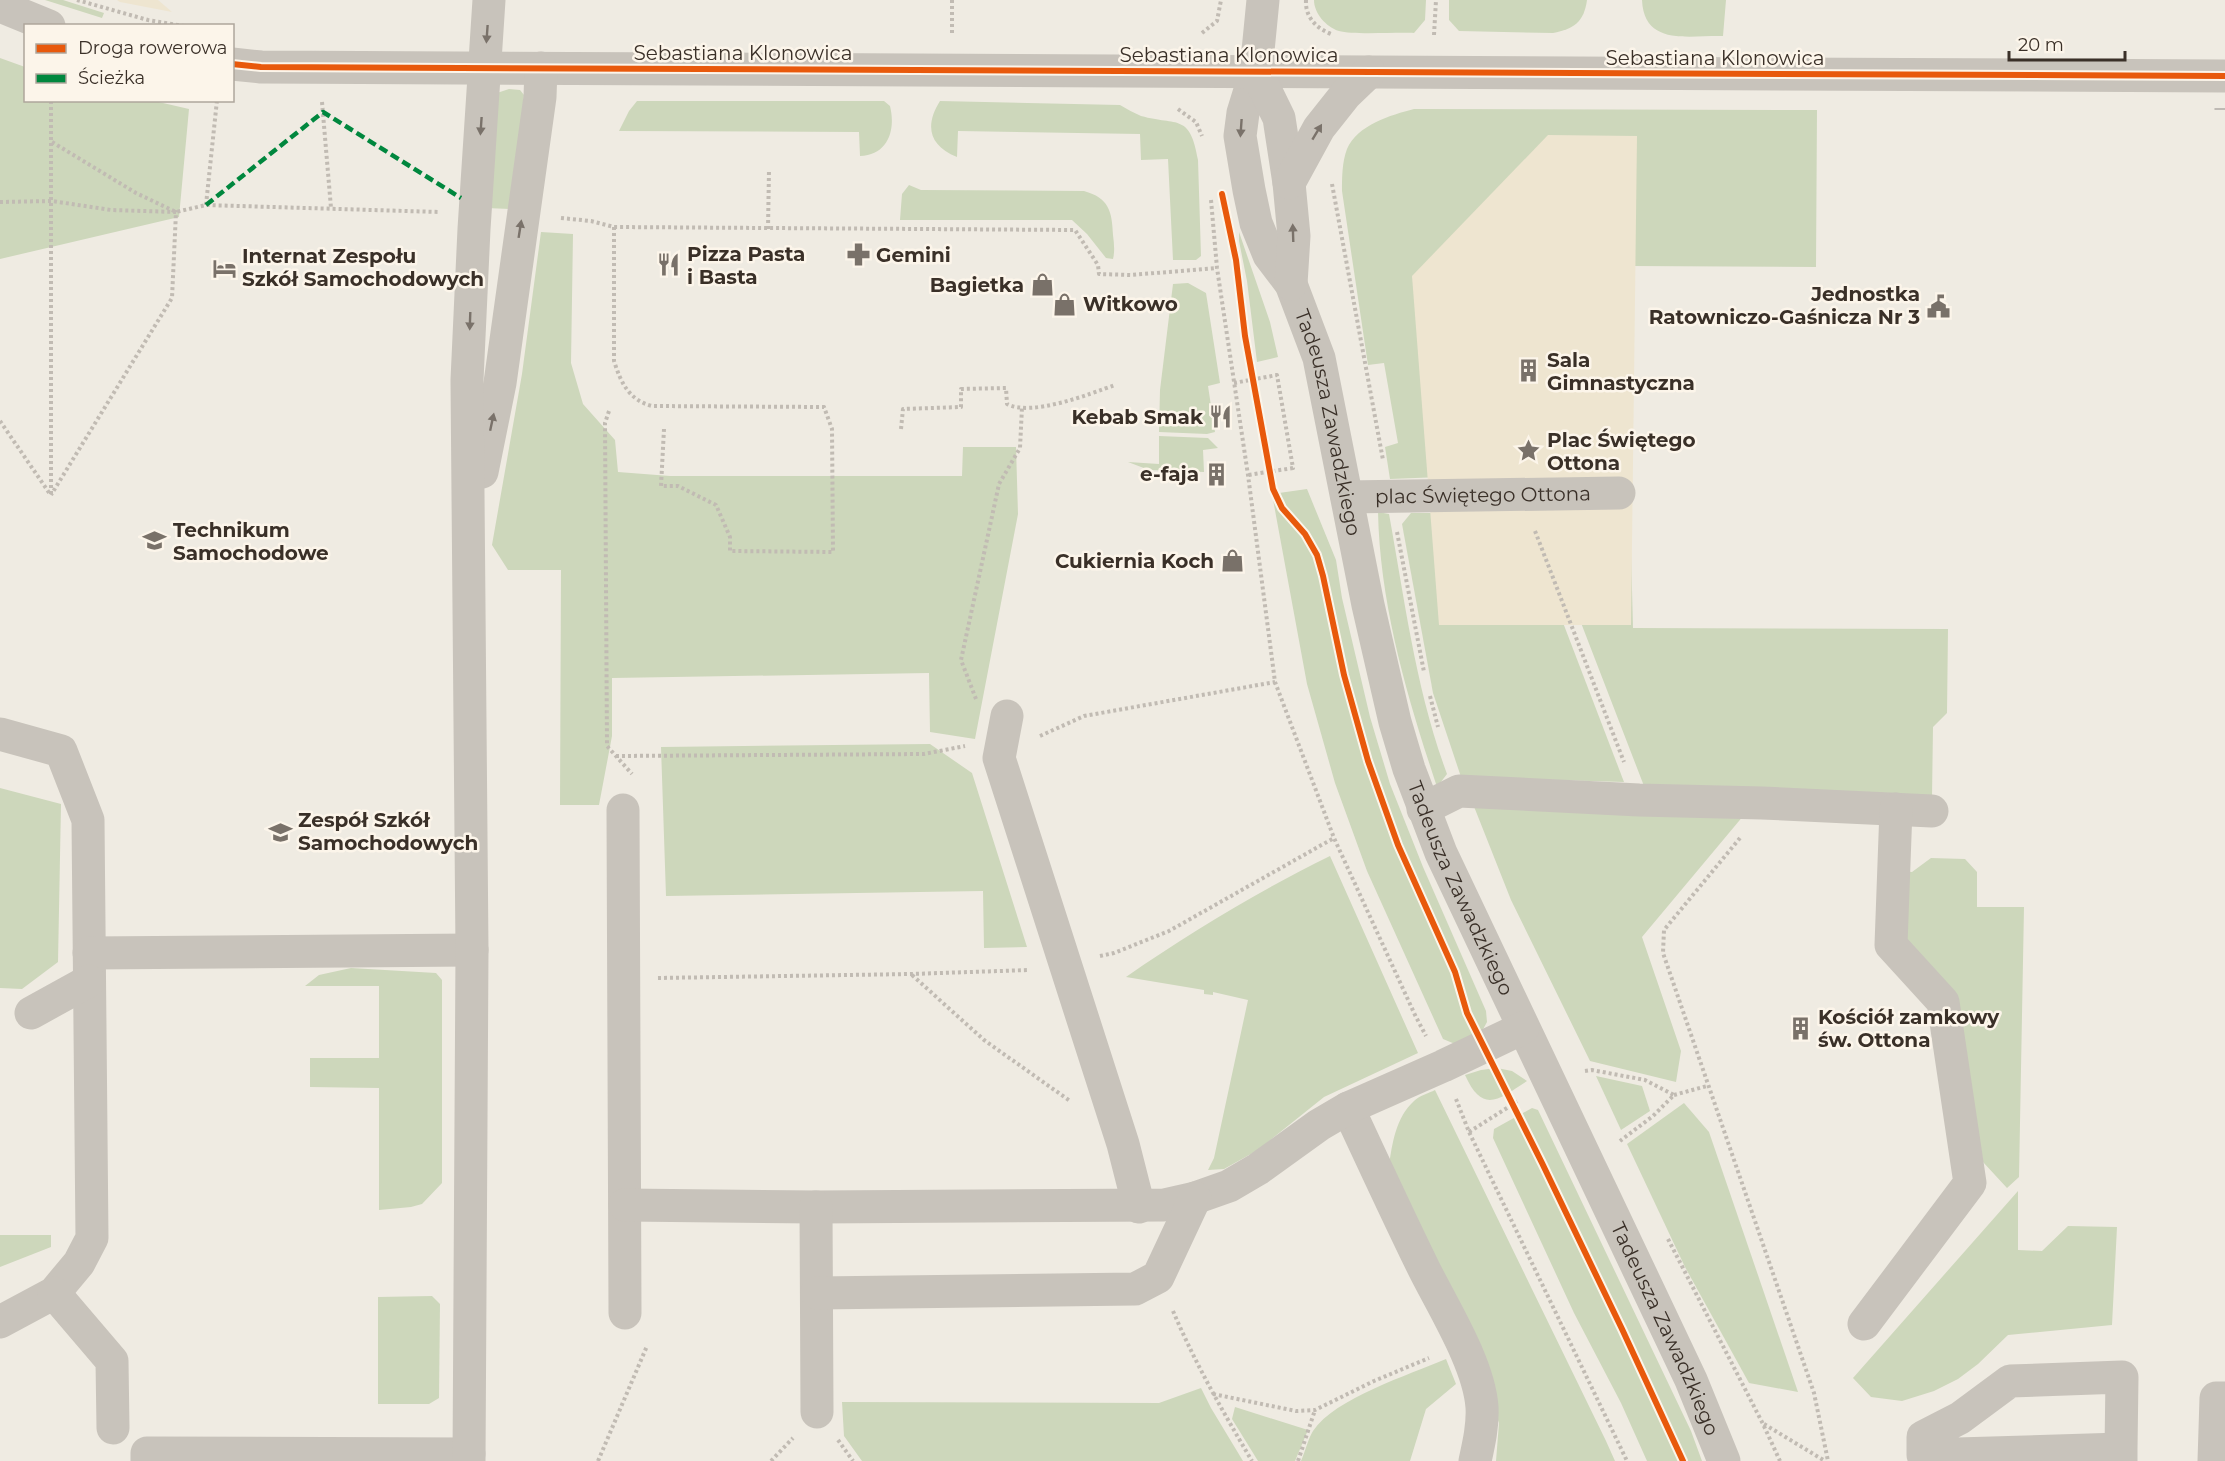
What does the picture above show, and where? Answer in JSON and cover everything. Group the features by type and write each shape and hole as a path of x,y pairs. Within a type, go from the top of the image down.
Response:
{"street":[{"path":"147,1461 147,1453 469,1458 472,950 467,541 468,380 475,213 489,0"},
{"path":"1256,71 1263,0"},
{"path":"0,6 44,24"},
{"name":"Sebastiana Klonowica","path":"234,64 261,67 2225,76"},
{"path":"467,541 500,383 540,97 541,68"},
{"name":"Tadeusza Zawadzkiego","path":"1256,71 1279,118 1294,236 1291,284"},
{"name":"Tadeusza Zawadzkiego","path":"1256,71 1243,113 1240,136 1256,223 1269,255 1291,284 1319,358 1368,606 1395,722 1423,809 1441,853 1523,1028 1691,1380 1724,1461"},
{"path":"1289,183 1319,128 1346,94 1369,72"},
{"name":"plac Świętego Ottona","path":"1347,497 1619,493"},
{"path":"1007,716 999,758 1123,1144 1140,1207"},
{"path":"0,734 61,751 88,820 92,1238 78,1263 54,1293 0,1322"},
{"path":"1423,809 1459,791 1932,811"},
{"path":"1864,1324 1970,1183 1943,1002 1891,945 1896,809"},
{"path":"623,810 625,1313"},
{"path":"31,1013 89,967 472,950"},
{"path":"625,1205 1140,1207 1164,1205 1195,1198 1229,1186 1348,1108 1523,1028"},
{"path":"1348,1108 1391,1202 1462,1344 1477,1381 1482,1406 1481,1431 1475,1461"},
{"path":"817,1293 1135,1289 1158,1278 1195,1198"},
{"path":"816,1207 817,1412"},
{"path":"54,1293 112,1361 113,1428"},
{"path":"2122,1377 2121,1455 1923,1455 1923,1437 1960,1418 2010,1381 2122,1377"},
{"path":"2214,1461 2216,1398 2225,1398"}],"path":[{"path":"76,0 148,20 172,24"},
{"path":"952,0 952,37"},
{"path":"1198,36 1217,21 1221,0"},
{"path":"1434,39 1436,0"},
{"path":"322,98 331,208"},
{"path":"51,102 51,495"},
{"path":"206,205 217,102"},
{"path":"1169,105 1178,108 1196,122 1204,142"},
{"path":"52,142 136,194 176,213"},
{"path":"768,229 769,170"},
{"path":"1210,195 1217,268 1248,475 1275,682 1334,838 1415,1015 1443,1066 1469,1132 1627,1461"},
{"path":"0,202 52,201 111,210 176,213 206,205 475,213"},
{"path":"51,495 172,298 176,213"},
{"path":"523,216 591,221 615,227 1075,230 1098,265 1099,274 1131,275 1217,268"},
{"path":"615,227 614,361 621,381 631,396 642,404 652,406 824,406 832,429 833,552 730,550 730,537 716,505 678,486 661,486 664,429"},
{"path":"1251,369 1256,391"},
{"path":"1234,383 1277,375 1293,468 1248,475"},
{"path":"901,429 903,409 961,406 961,389 1006,388 1007,404 1022,407 1064,403 1115,385"},
{"path":"976,700 961,660 999,484 1020,448 1022,407"},
{"path":"609,411 605,423 607,746 636,778"},
{"path":"0,421 51,495"},
{"path":"1268,460 1271,480"},
{"path":"1521,494 1639,800"},
{"path":"615,756 924,754 992,741 999,758 1084,716 1275,682"},
{"path":"1762,803 1761,814 1664,930 1663,953 1814,1393 1826,1461"},
{"path":"624,978 911,974 1042,969 1064,961 1114,953 1169,931 1334,838"},
{"path":"911,974 984,1040 1071,1102"},
{"path":"1484,1047 1516,1114"},
{"path":"1576,1074 1592,1070 1645,1080 1674,1095"},
{"path":"1620,1141 1653,1116 1674,1095 1707,1086"},
{"path":"1469,1132 1522,1100"},
{"path":"1158,1278 1191,1355 1252,1461"},
{"path":"1212,1394 1296,1410 1315,1410 1374,1381 1462,1344"},
{"path":"598,1461 647,1346"},
{"path":"1298,1461 1315,1410"},
{"path":"1780,1461 1763,1424 1826,1461"}],"green space":[{"path":"45,0 63,0 104,13 102,18"},
{"path":"1314,0 1426,0 1425,20 1414,33 1339,31 1325,23 1316,10"},
{"path":"1449,0 1587,0 1586,8 1577,23 1553,33 1459,31 1449,20"},
{"path":"1642,0 1726,0 1723,36 1683,37 1660,32 1651,25 1645,15"},
{"path":"0,58 24,67 24,102 159,102 189,109 179,217 0,259"},
{"path":"509,89 520,90 524,95 512,209 486,208 497,93"},
{"path":"637,101 884,101 890,106 892,124 888,140 883,146 870,155 860,156 859,132 619,131"},
{"path":"940,101 1120,105 1141,116 1180,124 1191,135 1198,160 1201,256 1196,260 1173,260 1168,159 1141,160 1140,134 958,131 957,157 940,147 932,134 932,118"},
{"path":"1414,109 1817,110 1816,267 1631,266 1466,476 1390,479 1385,447 1398,443 1384,363 1368,365 1342,191 1342,175 1347,149 1358,133 1385,118"},
{"path":"909,185 921,190 1084,191 1099,197 1108,207 1112,219 1113,259 1106,258 1087,234 1072,220 900,220 902,194"},
{"path":"541,232 573,234 571,363 583,404 615,440 618,472 670,476 962,476 963,447 1016,447 1018,514 975,739 930,732 929,673 612,678 612,736 599,805 560,805 561,570 508,570 492,545 522,374"},
{"path":"1239,232 1270,322 1278,357 1257,362 1247,281 1239,241"},
{"path":"1188,283 1206,293 1220,383 1208,386 1215,432 1207,434 1159,432 1160,390 1173,284"},
{"path":"1159,436 1208,438 1218,448 1203,450 1204,472 1149,470 1128,462 1159,464"},
{"path":"1307,489 1336,560 1342,598 1370,717 1390,784 1423,867 1486,1011 1487,1022 1481,1033 1455,1044 1443,1039 1367,871 1335,783 1307,684 1272,494"},
{"path":"1378,512 1389,514 1419,678 1447,774 1437,787 1397,652 1384,583"},
{"path":"1411,513 1521,513 1624,782 1461,777 1433,693 1402,524"},
{"path":"1630,513 1633,628 1948,629 1947,713 1933,727 1932,798 1644,786 1539,514"},
{"path":"930,744 972,773 1027,947 984,948 983,891 666,896 661,747"},
{"path":"0,788 61,804 58,962 22,989 0,988"},
{"path":"1473,804 1744,815 1642,937 1681,1051 1676,1082 1590,1061 1511,900"},
{"path":"1330,856 1418,1053 1324,1097 1258,1150 1224,1169 1208,1170 1214,1158 1248,1000 1213,992 1213,995 1204,994 1204,990 1126,977 1226,913"},
{"path":"1931,858 1965,859 1977,872 1977,907 2024,907 2019,1177 2007,1188 1983,1162 1962,1034 1897,939 1901,871 1912,872"},
{"path":"351,968 436,973 442,980 442,1183 422,1204 379,1210 379,1088 310,1087 310,1058 379,1058 379,986 305,986 319,975"},
{"path":"1497,1068 1512,1071 1527,1081 1500,1098 1485,1099 1478,1095 1465,1075"},
{"path":"1596,1076 1642,1086 1650,1111 1621,1130"},
{"path":"1435,1090 1615,1461 1496,1461 1499,1423 1485,1385 1389,1166 1393,1140 1403,1115 1416,1099"},
{"path":"1684,1103 1709,1132 1798,1392 1749,1383 1685,1267 1627,1144"},
{"path":"1532,1108 1538,1110 1691,1431 1702,1461 1647,1461 1621,1403 1574,1313 1493,1138 1494,1129"},
{"path":"2018,1191 2018,1250 2042,1251 2068,1226 2117,1227 2112,1325 2008,1335 1978,1364 1958,1379 1934,1391 1902,1401 1871,1397 1853,1378"},
{"path":"0,1235 51,1235 51,1247 0,1267"},
{"path":"432,1296 440,1304 439,1398 429,1404 378,1404 378,1297"},
{"path":"1446,1359 1456,1384 1426,1409 1410,1461 1301,1461 1313,1431 1338,1408 1374,1389"},
{"path":"1201,1388 1243,1461 862,1461 844,1436 842,1402 1159,1403"},
{"path":"1235,1407 1308,1430 1295,1461 1258,1461 1232,1419"}],"shaded area":[{"path":"117,0 158,0 172,12 120,2"},
{"name":"Plac Świętego Ottona","path":"1548,135 1637,136 1631,625 1439,625 1412,276"}],"tram line":[{"path":"2215,109 2225,109"}],"marked path":[{"path":"206,205 323,112 461,198"}],"cycle path":[{"path":"234,64 261,67 2225,76"},
{"path":"1222,194 1236,260 1245,336 1273,489 1282,508 1305,534 1317,555 1344,675 1368,761 1398,845 1455,972 1467,1013 1542,1163 1683,1461"}],"place":[{"name":"Gemini","path":"858,255"},
{"name":"Pizza Pasta i Basta","path":"669,265"},
{"name":"Internat Zespołu Szkół Samochodowych","path":"224,268"},
{"name":"Bagietka","path":"1042,285"},
{"name":"Witkowo","path":"1065,304"},
{"name":"Jednostka Ratowniczo-Gaśnicza Nr 3","path":"1938,306"},
{"name":"Sala Gimnastyczna","path":"1529,371"},
{"name":"Kebab Smak","path":"1221,417"},
{"name":"Plac Świętego Ottona","path":"1529,451"},
{"name":"e-faja","path":"1217,474"},
{"name":"Technikum Samochodowe","path":"155,541"},
{"name":"Cukiernia Koch","path":"1232,561"},
{"name":"Zespół Szkół Samochodowych","path":"280,832"},
{"name":"Kościół zamkowy św. Ottona","path":"1800,1028"}]}
